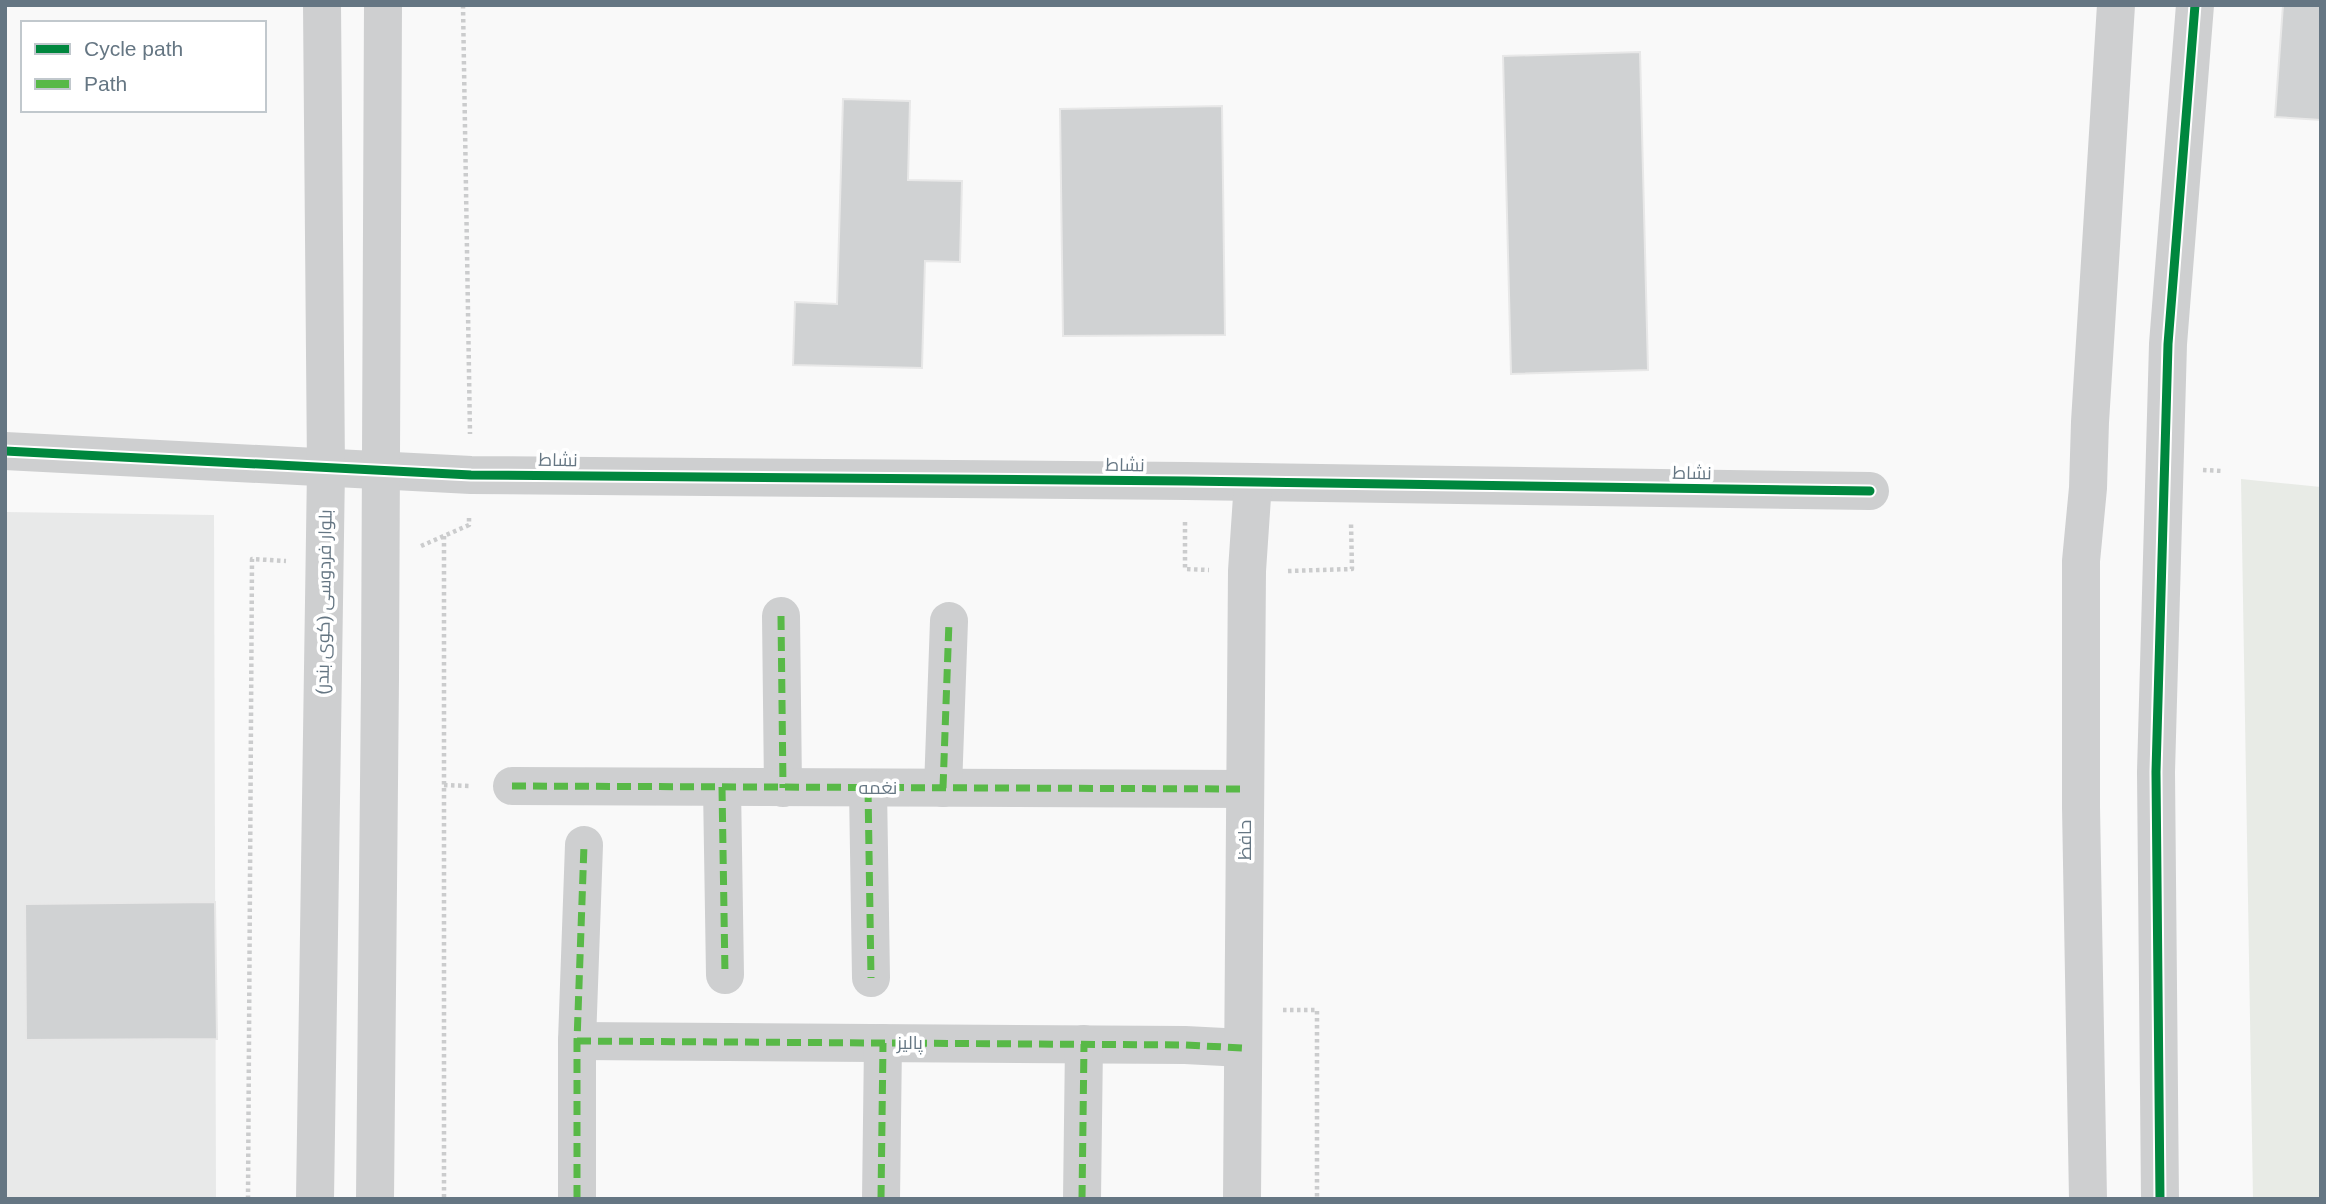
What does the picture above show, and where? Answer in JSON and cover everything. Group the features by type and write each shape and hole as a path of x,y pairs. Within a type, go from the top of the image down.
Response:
{"street":[{"name":"بلوار فردوسی (کوی بندر)","path":"315,1199 326,469 322,5"},
{"path":"375,1199 383,5"},
{"path":"2088,1199 2081,807 2081,561 2088,488 2116,5"},
{"path":"2160,1199 2157,772 2168,344 2195,5"},
{"name":"نشاط","path":"5,451 471,475 1870,491"},
{"name":"حافظ","path":"1242,1199 1247,571 1253,482"},
{"path":"781,616 783,788"},
{"path":"943,788 949,621"},
{"name":"نغمه","path":"512,786 1245,789"},
{"path":"722,787 725,975"},
{"path":"868,788 872,978"},
{"path":"577,1199 577,1041 583,845"},
{"name":"پالیز","path":"577,1041 1185,1045 1243,1048"},
{"path":"881,1199 883,1043"},
{"path":"1082,1199 1083,1044"}],"path":[{"path":"444,536 444,1199"},
{"path":"1243,1010 1317,1010 1317,1199"}],"shaded area":[{"path":"2241,479 2321,487 2321,1199 2253,1199"},
{"path":"5,512 214,515 216,1199 5,1199"}],"building":[{"path":"2283,5 2321,5 2321,120 2275,117"},
{"path":"1640,52 1648,370 1511,374 1503,56"},
{"path":"843,99 910,101 908,180 962,181 960,262 925,261 922,368 793,365 795,302 837,304"},
{"path":"1222,106 1225,335 1063,336 1060,109"},
{"path":"215,902 217,1039 26,1040 25,904"}],"marked path":[{"path":"781,616 783,788"},
{"path":"943,788 949,621"},
{"path":"512,786 1245,789"},
{"path":"722,787 725,975"},
{"path":"868,788 871,978"},
{"path":"577,1199 577,1041 584,845"},
{"path":"577,1041 1185,1045 1243,1048"},
{"path":"881,1199 883,1043"},
{"path":"1082,1199 1084,1044"}],"cycle path":[{"path":"2160,1199 2156,772 2168,344 2195,5"},
{"path":"5,451 471,475 1186,481 1870,491"}]}
